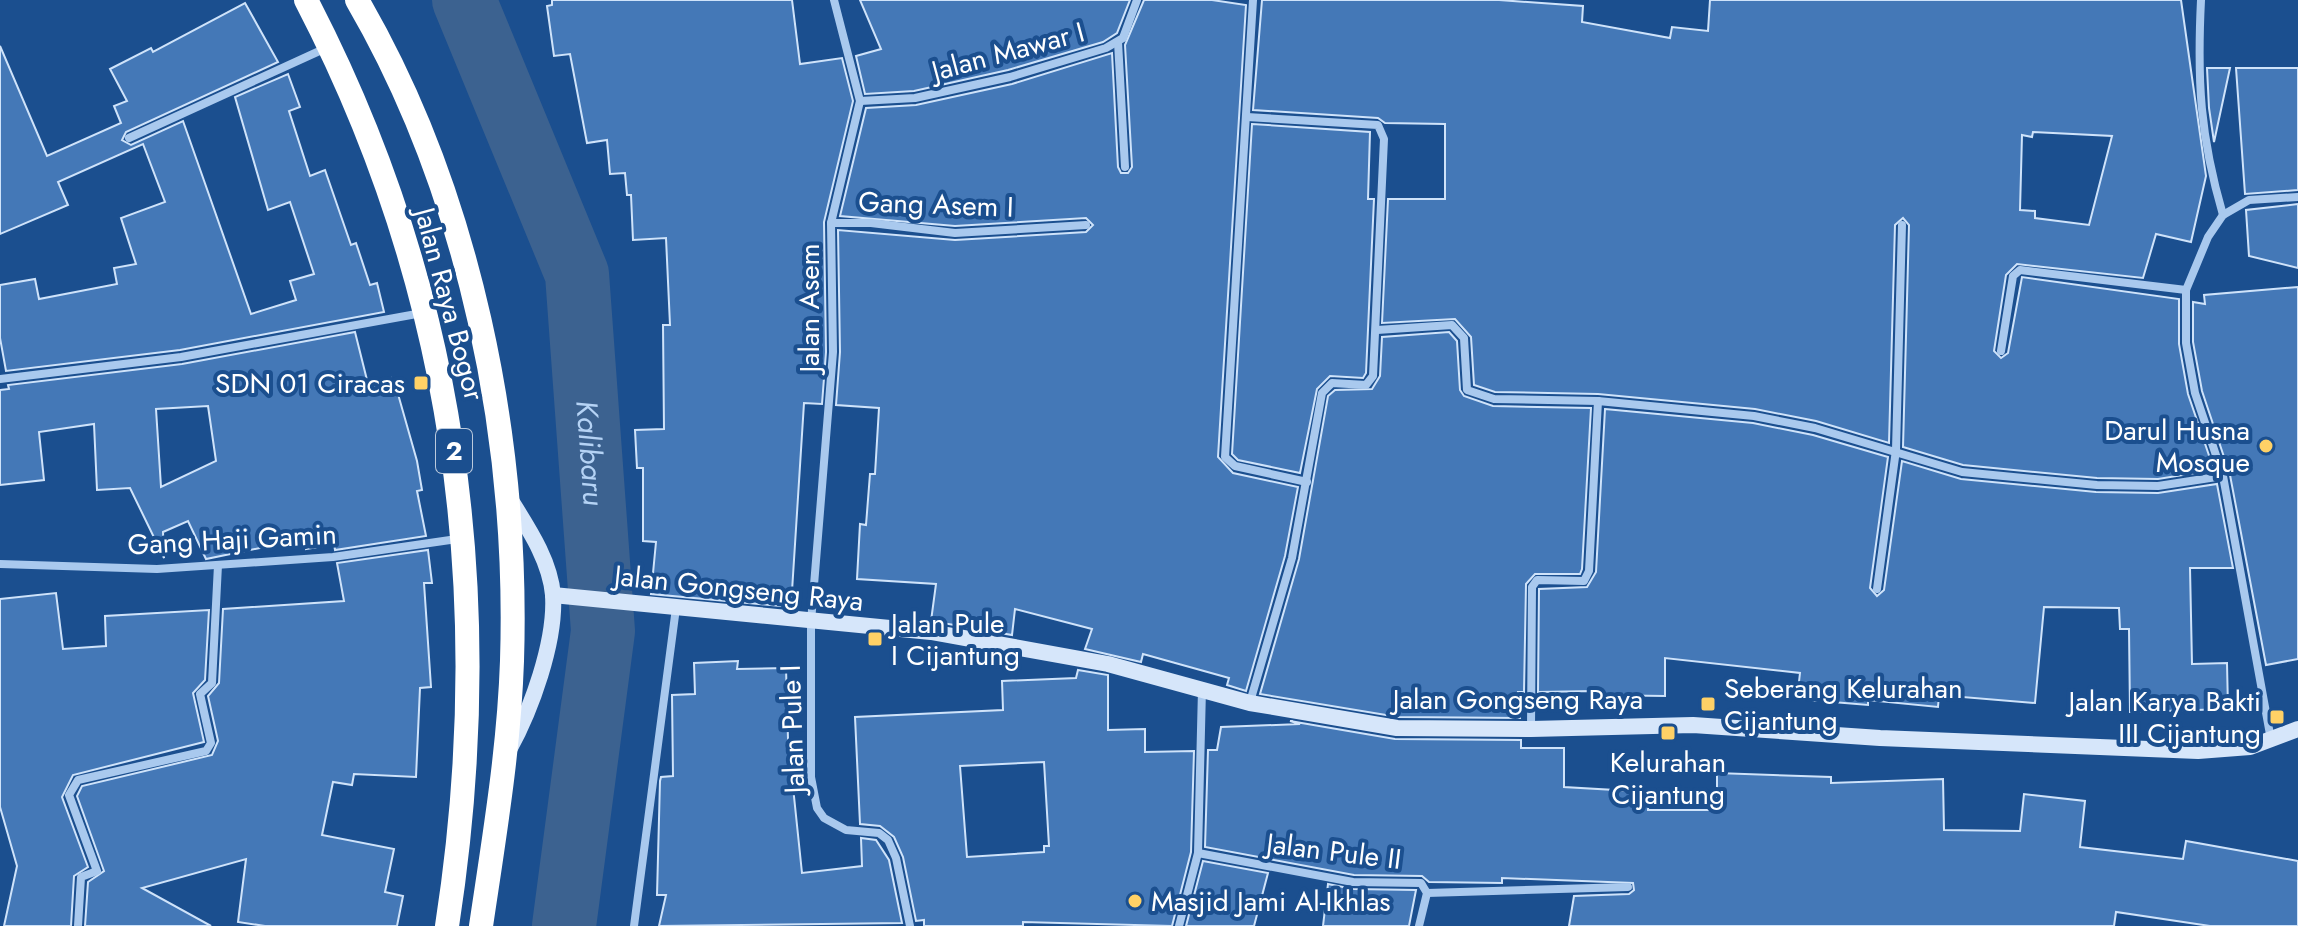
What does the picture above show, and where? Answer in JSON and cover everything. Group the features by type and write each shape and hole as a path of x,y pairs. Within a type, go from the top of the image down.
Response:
{"highway":[{"name":"Jalan Raya Bogor","path":"306,0 330,46 371,141 427,312 449,418 465,539 470,654 464,803 447,926"},
{"name":"Jalan Raya Bogor","path":"357,0 399,84 456,235 472,289 497,413 507,493 513,610 505,759 481,926"}],"street":[{"name":"Jalan Asem","path":"811,622 831,404 831,223 860,101 834,0"},
{"name":"Jalan Mawar I","path":"860,101 915,98 997,80 1118,42 1126,33 1137,0"},
{"path":"1253,0 1225,457 1235,466 1307,482"},
{"path":"2201,0 2197,82 2201,121 2223,215"},
{"path":"1118,42 1125,167"},
{"path":"129,138 330,46"},
{"path":"1247,117 1378,125 1382,130 1377,330 1371,382 1360,386 1332,383 1322,393 1307,482 1279,612 1250,703"},
{"path":"2271,742 2223,476 2195,393 2186,343 2186,290 2208,237 2223,215 2249,200 2298,197"},
{"name":"Gang Asem I","path":"831,223 871,223 955,233 1086,225"},
{"path":"1877,589 1896,450 1902,225"},
{"path":"2001,351 2013,276 2020,270 2186,290"},
{"path":"0,379 167,360 427,312"},
{"path":"1377,330 1452,325 1464,338 1467,390 1471,394 1494,399 1598,401 1754,416 1896,450 1962,472 2097,485 2158,486 2223,476"},
{"path":"1531,729 1532,587 1537,580 1546,578 1584,581 1589,571 1598,401"},
{"path":"505,759 537,687 553,595 538,545 507,493"},
{"name":"Gang Haji Gamin","path":"0,564 157,569 333,557 465,539"},
{"path":"78,926 81,877 97,871 69,795 78,780 206,751 211,743 200,694 212,683 218,565"},
{"name":"Jalan Gongseng Raya","path":"553,595 931,632 1108,664 1250,703 1397,728 1693,725 1880,738 2168,751 2230,750 2271,742 2298,729"},
{"path":"634,926 676,608"},
{"name":"Jalan Pule I","path":"811,622 810,756 817,808 832,824 846,830 879,833 888,840 896,858 910,926"},
{"path":"1179,926 1198,853 1202,689"},
{"name":"Jalan Pule II","path":"1198,853 1353,882 1421,883 1427,893 1419,926"},
{"path":"1427,893 1628,887"}],"building":[{"path":"552,0 792,0 800,64 842,58 853,101 824,222 826,352 822,404 804,403 791,607 651,594 656,542 643,541 643,468 637,468 635,430 664,429 663,325 670,325 666,238 633,240 631,195 627,195 625,173 610,174 607,140 587,143 570,54 554,56 547,6 552,5"},
{"path":"860,0 1130,0 1117,33 1103,42 1008,70 914,91 865,94 856,56 881,49"},
{"path":"1144,0 1212,0 1246,5 1218,457 1233,473 1298,487 1285,556 1246,691 1227,685 1229,678 1143,654 1141,662 1085,649 1092,629 1015,609 1012,635 931,621 936,584 857,579 860,524 866,525 870,474 875,474 879,408 836,405 840,352 838,230 955,240 1086,232 1093,225 1086,218 955,226 840,216 866,108 916,105 1012,84 1112,53 1118,167 1121,173 1128,173 1132,167 1125,45"},
{"path":"1262,0 1499,0 1583,6 1582,22 1670,38 1672,27 1708,31 1710,0 2181,0 2206,176 2191,242 2156,234 2143,278 2017,264 2006,275 1994,351 2001,358 2008,353 2022,277 2179,299 2179,344 2188,394 2214,470 2158,479 2097,478 1963,465 1903,447 1909,225 1903,218 1895,225 1889,443 1816,421 1755,409 1598,394 1495,392 1474,385 1471,337 1455,319 1382,323 1388,199 1445,199 1445,124 1385,123 1378,118 1253,110","holes":["2033,132 2112,136 2089,225 2035,218 2035,211 2020,210 2022,135 2032,137"]},
{"path":"245,3 278,62 126,132 122,140 131,145 183,121 251,314 296,300 290,281 314,274 290,202 268,210 235,97 288,74 300,107 289,111 310,176 325,170 351,245 356,243 370,285 377,283 384,312 180,350 6,371 0,338 0,285 35,279 39,299 117,284 114,268 136,264 121,218 165,202 143,144 58,182 68,205 0,234 0,46 47,156 121,123 114,106 127,101 110,69 151,48 153,52"},
{"path":"2207,68 2230,68 2214,142 2209,108"},
{"path":"2236,68 2298,68 2298,190 2245,194"},
{"path":"1252,124 1370,132 1368,199 1374,199 1366,373 1363,378 1330,376 1317,389 1300,473 1238,460 1232,454"},
{"path":"2298,204 2298,268 2249,256 2246,210"},
{"path":"2298,287 2298,659 2266,665 2230,475 2202,391 2193,342 2193,302 2205,304 2204,295"},
{"path":"355,332 368,384 391,378 398,394 417,461 422,490 417,491 426,536 335,550 334,544 306,549 304,539 206,559 188,521 163,532 164,558 130,488 97,490 94,424 39,432 44,480 0,485 0,390 9,389 8,385 182,364","holes":["208,406 216,461 161,487 156,409"]},
{"path":"1449,332 1457,341 1460,390 1464,396 1493,406 1591,408 1582,569 1580,574 1535,574 1526,584 1524,692 1518,692 1520,718 1398,717 1260,694 1299,559 1328,396 1335,390 1372,389 1380,376 1382,337"},
{"path":"1605,409 1753,423 1813,435 1888,457 1870,588 1877,596 1884,590 1902,461 1961,479 2096,492 2158,493 2217,484 2233,568 2190,568 2192,664 2227,663 2228,709 2130,712 2129,629 2120,629 2119,608 2044,607 2035,703 1939,695 1938,707 1868,700 1868,705 1797,699 1800,673 1665,658 1665,696 1593,695 1593,691 1538,692 1539,589 1587,587 1596,572"},
{"path":"428,550 432,583 424,583 431,687 420,688 416,777 354,774 352,785 333,782 322,835 394,849 385,892 403,896 397,926 265,926 238,922 246,859 142,888 211,926 85,926 88,882 104,871 77,796 82,786 212,755 218,741 208,696 219,683 223,609 344,601 337,563"},
{"path":"56,593 63,649 106,646 105,616 209,610 205,680 193,693 204,742 73,775 62,797 88,867 74,876 71,926 4,926 17,866 0,807 0,599"},
{"path":"738,661 737,669 786,668 788,739 802,873 862,866 861,838 876,840 889,860 902,923 659,926 666,895 657,895 660,781 661,777 673,776 672,695 695,694 694,663"},
{"path":"1078,670 1108,675 1108,730 1145,729 1145,752 1194,751 1191,852 1172,926 1023,922 1023,926 924,926 924,920 916,921 903,857 894,837 880,826 860,824 855,717 1003,710 1002,681 1076,678","holes":["1044,762 1049,846 1044,846 1044,852 967,857 960,766"]},
{"path":"1290,721 1395,739 1521,740 1521,748 1564,748 1564,787 1649,792 1648,810 1717,810 1717,773 1831,777 1831,783 1943,779 1944,830 2020,831 2024,794 2085,801 2080,847 2183,859 2186,841 2298,861 2298,926 2210,926 2116,912 2114,926 1569,926 1574,896 1629,894 1634,890 1633,883 1502,878 1502,883 1429,882 1422,876 1354,875 1205,847 1208,750 1217,750 1221,727 1300,724"},
{"path":"1203,861 1268,873 1254,926 1186,926"},
{"path":"1328,884 1353,889 1416,890 1409,926 1323,926"}],"waterway":[{"name":"Kalibaru","path":"464,0 577,274 603,631 564,926"}],"place":[{"name":"SDN 01 Ciracas","path":"421,383"},
{"name":"Darul Husna Mosque","path":"2266,446"},
{"name":"Jalan Pule I Cijantung","path":"875,639"},
{"name":"Seberang Kelurahan Cijantung","path":"1708,704"},
{"name":"Jalan Karya Bakti III Cijantung","path":"2277,717"},
{"name":"Kelurahan Cijantung","path":"1668,733"},
{"name":"Masjid Jami Al-Ikhlas","path":"1135,901"}]}
